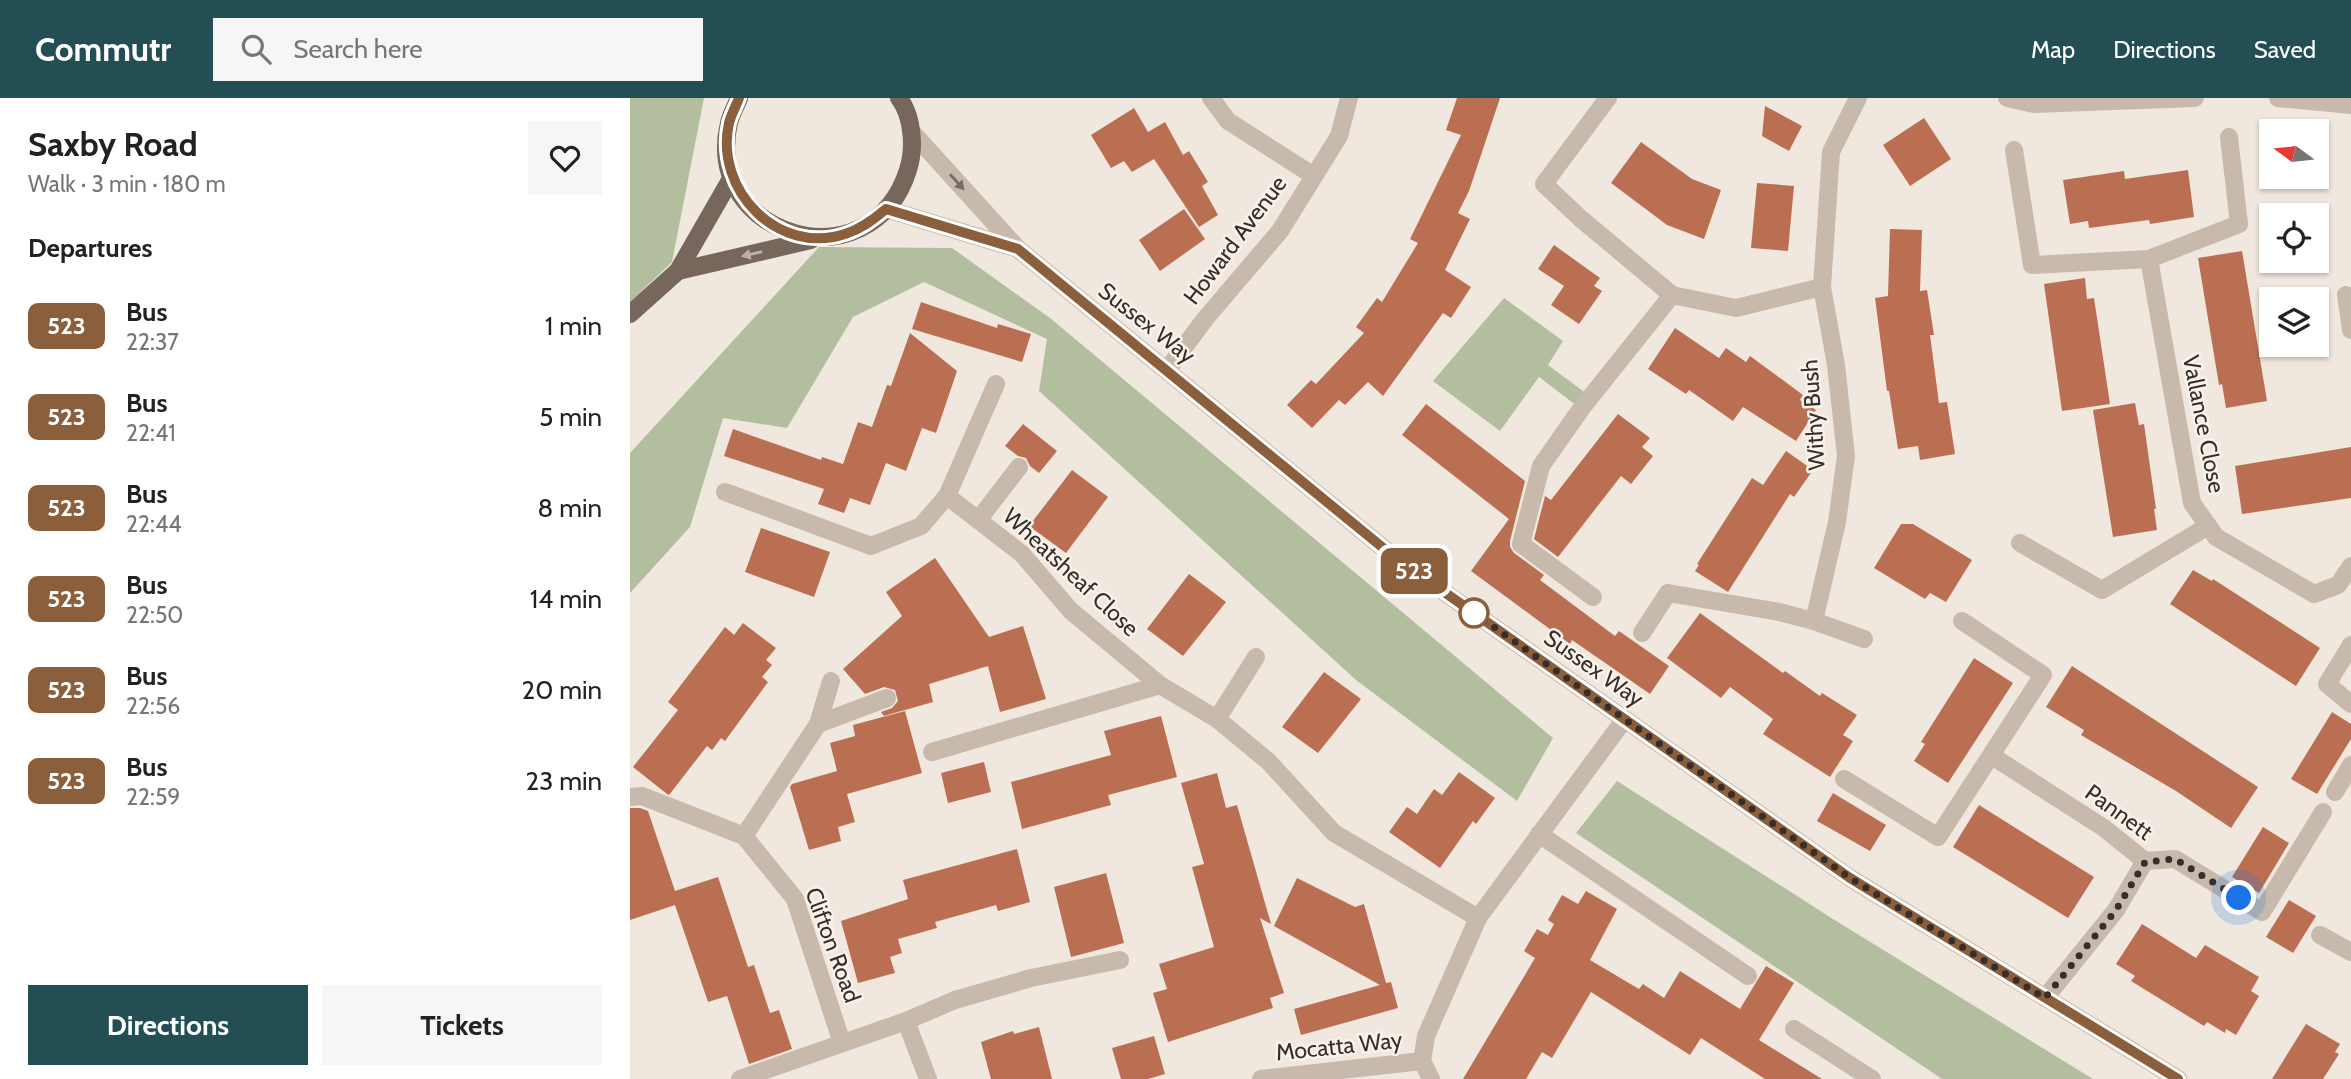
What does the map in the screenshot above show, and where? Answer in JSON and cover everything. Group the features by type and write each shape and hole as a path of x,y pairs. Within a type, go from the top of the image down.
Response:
{"main road":[{"path":"739,98 729,122 727,150 732,177 745,202 765,221 791,233 818,238"},
{"path":"678,271 818,238 844,235 867,225 886,209 903,187 911,159 911,131 899,98"},
{"path":"630,314 678,271 732,177"}],"street":[{"path":"1211,98 1228,121 1314,176"},
{"name":"Howard Avenue","path":"1167,370 1205,319 1280,231 1339,136 1349,98"},
{"path":"1608,98 1544,184 1580,218 1672,295 1736,308 1822,287"},
{"name":"Withy Bush","path":"1814,621 1837,522 1846,456 1836,365 1822,287 1831,152 1858,98"},
{"path":"2007,98 2034,104 2195,98"},
{"path":"2278,98 2351,105"},
{"name":"Sussex Way","path":"911,131 1018,249 1393,556 1850,878 2178,1079"},
{"path":"2014,150 2032,265 2149,259 2239,224 2229,137"},
{"name":"Sussex Way","path":"886,209 1018,249"},
{"name":"Vallance Close","path":"2149,259 2192,503 2216,537 2314,594 2344,591 2351,566"},
{"path":"1593,597 1521,544 1541,466 1581,410 1672,295"},
{"path":"2346,295 2351,330"},
{"path":"725,492 871,546 921,526 947,496 996,384"},
{"path":"979,519 1019,467"},
{"name":"Wheatsheaf Close","path":"947,496 1023,554 1071,611 1160,685 1217,719 1268,761 1334,833 1478,918"},
{"path":"2020,543 2102,590 2208,526"},
{"path":"1642,633 1668,593 1779,612 1864,639"},
{"path":"1844,779 1938,837 2043,675 1962,621"},
{"path":"2351,645 2327,684 2351,704"},
{"path":"1217,719 1256,657"},
{"path":"630,797 642,796 744,836 818,724 831,681"},
{"path":"932,752 1160,685"},
{"path":"818,724 887,698"},
{"path":"1431,1079 1422,1061 1426,1036 1478,918 1624,720"},
{"name":"Pannett","path":"1992,756 2104,828 2145,862 2116,910 2045,998"},
{"path":"2335,792 2351,765"},
{"path":"2145,862 2175,859 2262,912 2323,812"},
{"path":"1539,834 1748,976"},
{"name":"Clifton Road","path":"744,836 795,899 842,1043"},
{"path":"2320,935 2351,952"},
{"path":"740,1079 906,1021 955,1000 1031,978 1120,960"},
{"path":"906,1021 928,1079"},
{"path":"1794,1029 1872,1079"},
{"name":"Mocatta Way","path":"1261,1079 1422,1061"}],"green space":[{"path":"630,98 704,98 672,262 630,302"},
{"path":"819,247 952,248 1050,318 1553,738 1517,801 1356,680 1039,391 1047,339 924,282 853,317 787,428 723,418 690,527 630,593 630,453"},
{"path":"1504,298 1563,341 1548,365 1591,397 1581,409 1539,377 1500,431 1433,381"},
{"path":"1617,781 1833,919 2093,1079 1942,1079 1576,833"}],"building":[{"path":"1457,98 1500,98 1469,191 1458,213 1470,219 1445,270 1471,287 1451,318 1443,313 1383,396 1368,382 1345,405 1339,400 1312,428 1287,405 1311,380 1316,384 1364,333 1356,327 1377,298 1382,302 1418,243 1410,239 1461,135 1446,130"},
{"path":"1765,106 1802,126 1789,151 1762,136"},
{"path":"1134,108 1148,132 1165,122 1183,155 1189,151 1208,182 1202,186 1218,215 1199,227 1154,159 1132,172 1124,161 1111,168 1091,135"},
{"path":"1924,118 1951,159 1910,186 1883,145"},
{"path":"1641,142 1692,179 1721,190 1704,239 1667,225 1611,183"},
{"path":"2188,170 2194,217 2150,224 2149,220 2089,228 2088,221 2070,224 2063,180 2124,171 2125,179"},
{"path":"1757,183 1794,186 1788,251 1751,248"},
{"path":"1184,209 1205,239 1160,271 1139,240"},
{"path":"1890,229 1922,230 1920,291 1927,290 1934,335 1930,335 1939,403 1947,402 1955,454 1920,460 1918,446 1898,449 1887,391 1875,298 1888,296"},
{"path":"1554,245 1600,278 1594,286 1602,291 1579,324 1551,305 1564,286 1538,269"},
{"path":"2242,251 2267,401 2226,408 2222,384 2219,385 2198,258"},
{"path":"2085,278 2087,299 2094,298 2110,404 2062,411 2044,284"},
{"path":"921,302 997,328 998,324 1031,334 1022,362 912,329"},
{"path":"1675,328 1719,358 1726,348 1746,362 1750,356 1803,395 1800,400 1816,410 1796,441 1743,407 1733,421 1689,390 1686,394 1648,369"},
{"path":"910,333 957,371 936,433 922,428 906,471 886,463 870,505 850,498 844,513 818,504 824,489 724,456 733,429 821,460 822,457 843,464 858,422 872,427 887,385 891,386"},
{"path":"2135,403 2139,425 2144,424 2157,530 2113,537 2093,410"},
{"path":"1426,404 1525,481 1510,541 1514,553 1544,575 1540,580 1615,636 1619,631 1669,666 1650,694 1572,640 1570,644 1471,571 1509,519 1402,435"},
{"path":"1618,414 1650,438 1642,447 1653,456 1631,484 1621,476 1558,557 1534,539 1545,496 1551,500"},
{"path":"1023,424 1057,451 1039,473 1030,466 1026,458 1018,456 1005,446"},
{"path":"2351,447 2351,498 2242,514 2235,466"},
{"path":"1786,451 1813,470 1794,497 1790,494 1728,592 1695,571 1699,565 1697,564 1752,478 1763,485"},
{"path":"1072,470 1108,497 1066,553 1029,526"},
{"path":"1901,524 1913,524 1972,560 1946,602 1930,593 1925,599 1874,568"},
{"path":"761,528 830,552 814,597 745,572"},
{"path":"935,558 989,637 1023,626 1046,699 1000,712 988,666 929,684 933,702 884,716 881,712 892,708 898,701 895,690 884,687 865,694 843,669 902,616 886,592"},
{"path":"2193,570 2212,581 2213,579 2320,648 2296,686 2170,604"},
{"path":"1189,574 1226,602 1183,656 1147,629"},
{"path":"1700,613 1783,673 1785,671 1820,696 1822,693 1857,715 1843,735 1853,741 1830,777 1763,734 1773,719 1730,687 1721,698 1667,658"},
{"path":"743,623 776,648 766,660 772,665 762,677 768,682 725,741 721,738 712,750 707,746 669,795 633,767 678,710 668,702 725,627 734,635"},
{"path":"1974,658 2013,683 1948,783 1914,761 1925,744 1921,742"},
{"path":"2072,666 2258,787 2231,828 2176,791 2081,735 2084,730 2046,707"},
{"path":"1324,672 1361,699 1318,753 1282,727"},
{"path":"905,711 922,773 847,794 855,822 838,827 841,841 809,850 790,787 792,784 837,771 830,743 855,736 853,725"},
{"path":"2332,712 2351,724 2351,739 2317,794 2291,779"},
{"path":"1161,716 1177,777 1108,795 1111,805 1022,829 1011,782 1111,755 1104,731"},
{"path":"984,762 991,792 948,803 941,773"},
{"path":"1459,772 1495,798 1476,824 1473,821 1440,868 1389,832 1407,807 1417,814 1434,789 1442,795"},
{"path":"1217,773 1226,808 1237,805 1271,924 1260,918 1284,993 1270,998 1273,1008 1168,1042 1153,993 1167,989 1159,964 1214,947 1192,867 1204,864 1181,783"},
{"path":"1833,793 1886,825 1870,851 1817,821"},
{"path":"1979,805 2094,877 2068,918 1953,847"},
{"path":"630,808 648,811 675,891 718,877 748,967 754,965 770,1013 779,1010 792,1049 749,1064 727,996 708,1002 675,905 630,920"},
{"path":"2263,827 2289,843 2259,893 2232,877"},
{"path":"1017,849 1030,902 998,911 996,905 935,922 937,928 898,939 902,953 890,957 895,973 858,983 841,921 908,899 903,880"},
{"path":"1106,873 1124,943 1071,957 1054,887"},
{"path":"1297,878 1355,907 1364,904 1386,983 1391,982 1398,1008 1301,1035 1294,1009 1380,985 1274,926"},
{"path":"1586,891 1617,909 1590,960 1639,989 1643,984 1664,998 1680,971 1740,1009 1766,966 1794,983 1759,1040 1822,1079 1765,1079 1701,1038 1690,1055 1591,992 1552,1058 1542,1052 1526,1079 1463,1079 1535,958 1524,951 1537,929 1548,935 1554,924 1548,920 1562,895 1578,904"},
{"path":"2289,900 2316,916 2293,953 2266,937"},
{"path":"2142,924 2196,958 2205,945 2259,977 2251,991 2259,996 2236,1035 2226,1029 2225,1033 2207,1022 2204,1026 2131,981 2135,976 2116,964"},
{"path":"2306,1024 2340,1044 2335,1052 2339,1054 2323,1079 2272,1079"},
{"path":"1039,1027 1052,1079 991,1079 981,1042 1013,1031 1014,1034"},
{"path":"1154,1036 1165,1074 1148,1079 1121,1079 1112,1048"}],"bus line":[{"name":"523","path":"739,98 729,122 727,150 732,177 745,202 765,221 791,233 818,238 844,235 867,225 886,209 1018,249 1393,556 1850,878 2178,1079"}],"route":[{"path":"1474,613 1850,878 2045,998 2116,910 2145,862 2175,859 2239,898"}]}
